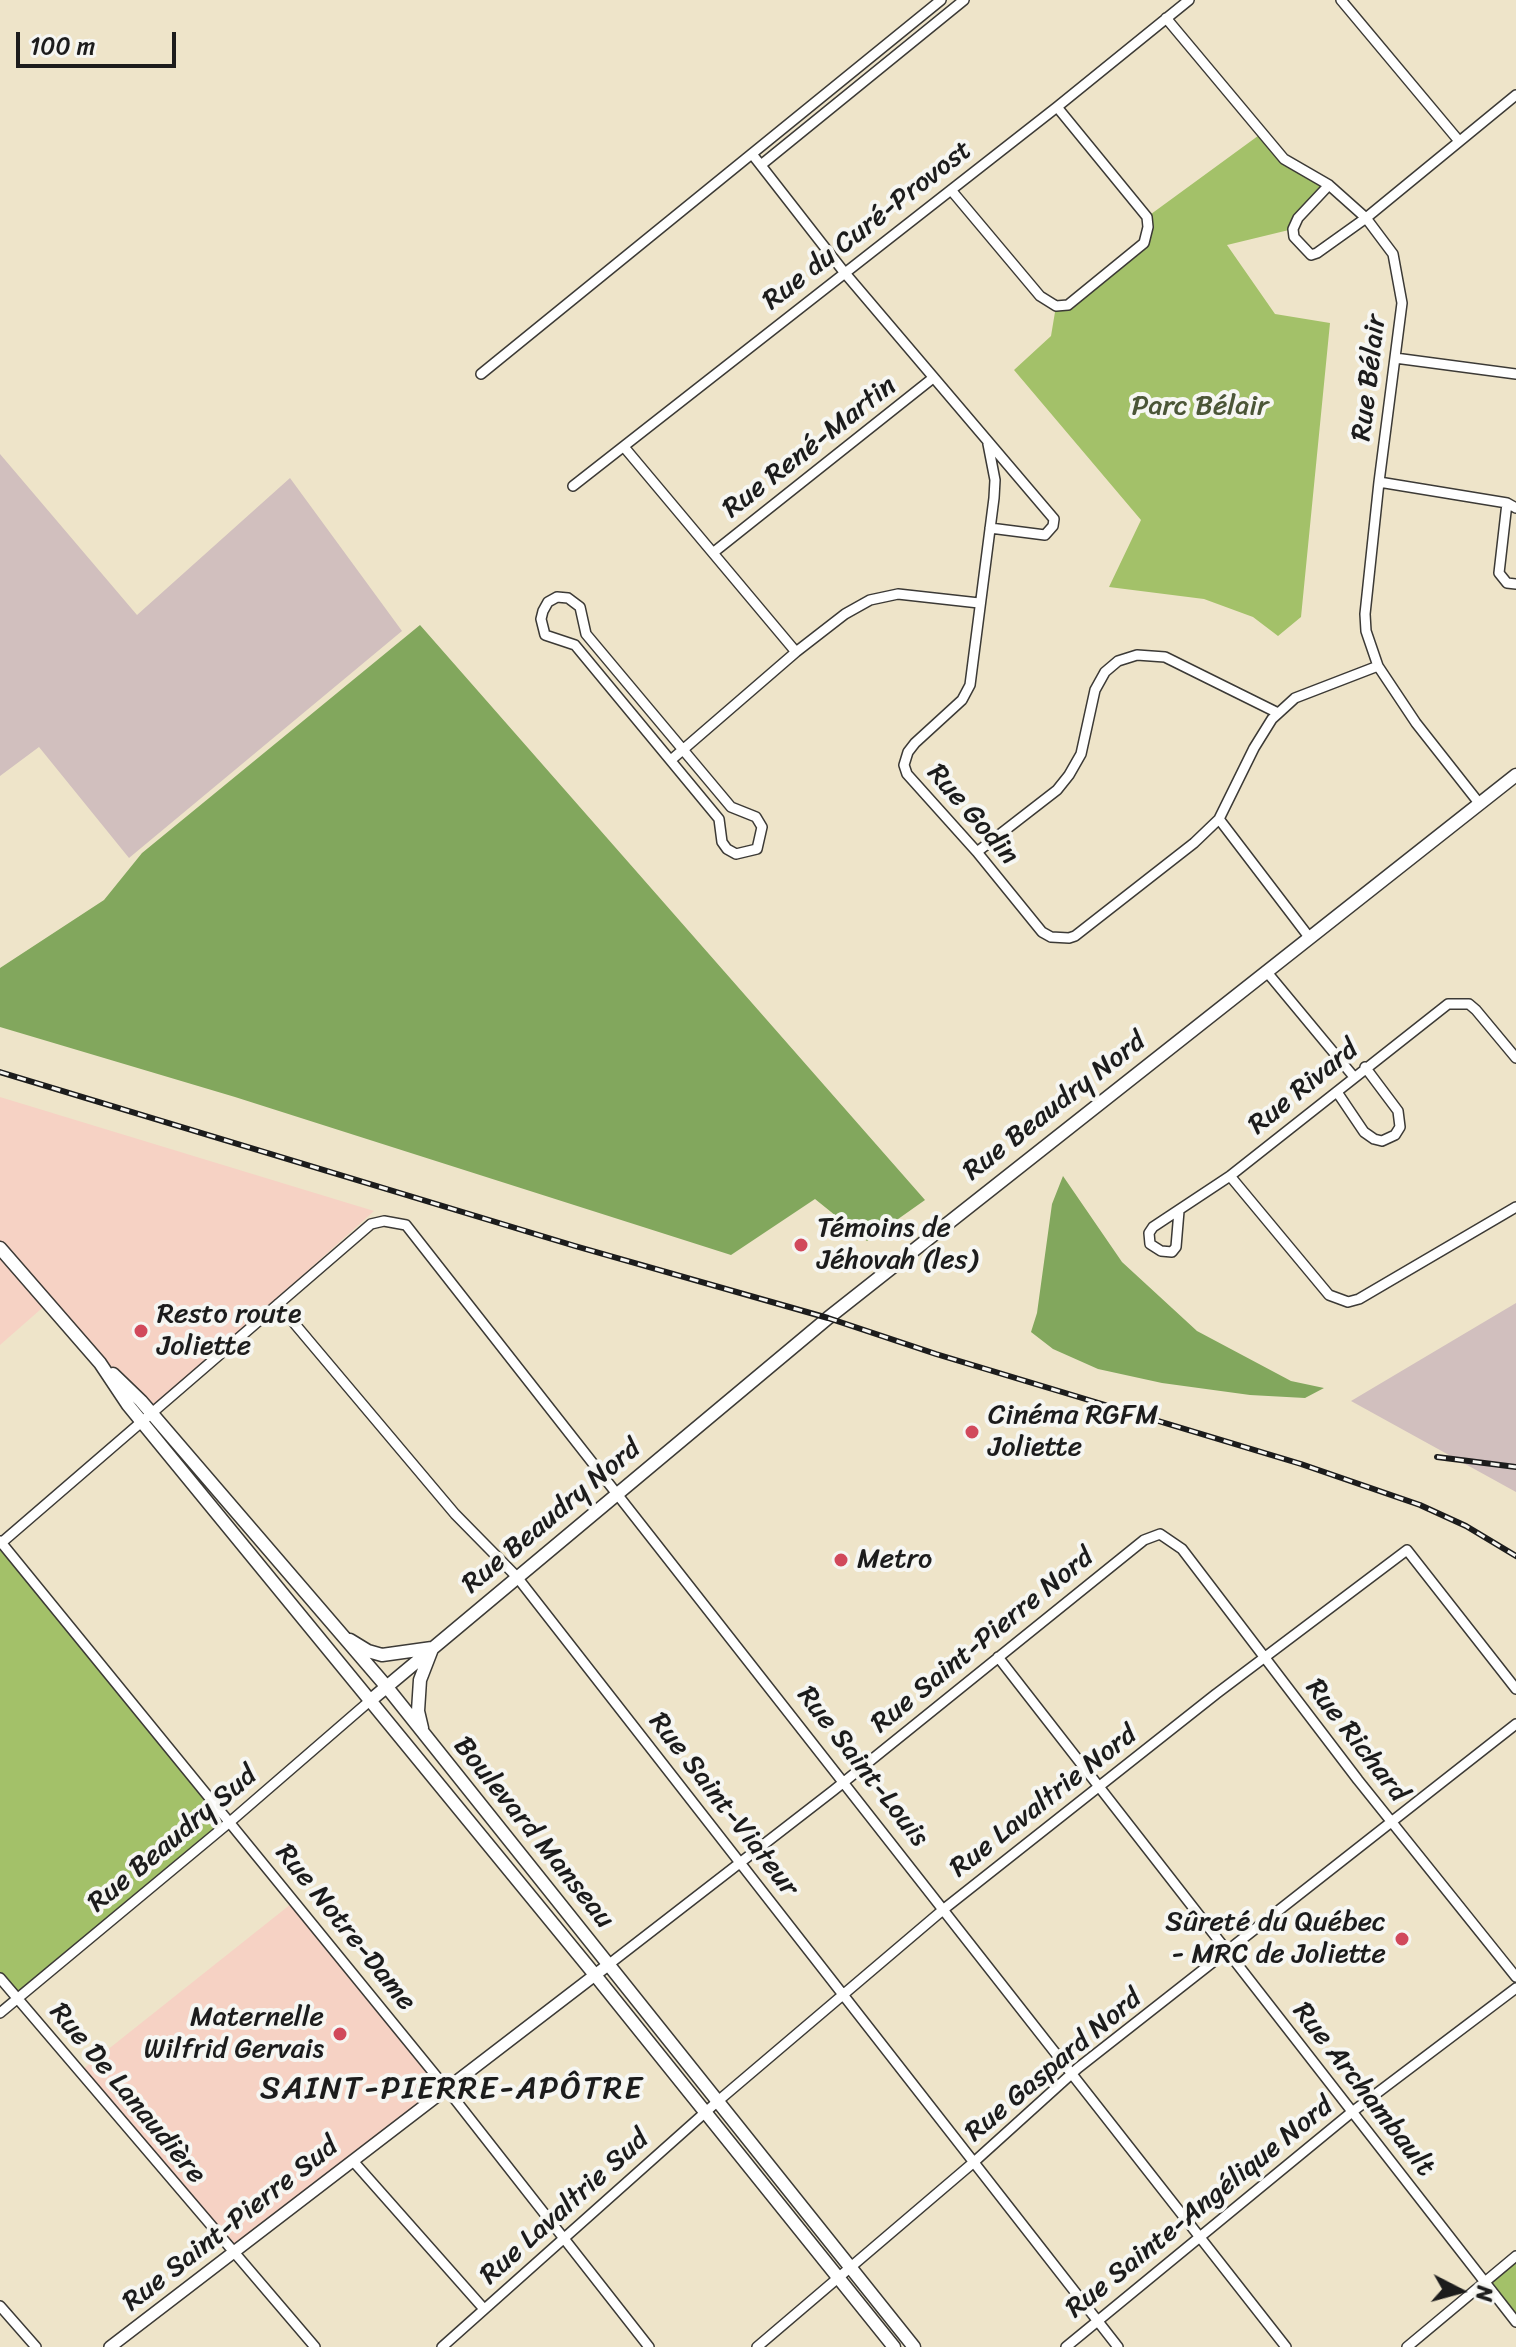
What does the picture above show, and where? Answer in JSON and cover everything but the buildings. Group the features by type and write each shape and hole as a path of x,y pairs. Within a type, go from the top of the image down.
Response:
{"main road":[{"name":"Rue Beaudry Nord","path":"372,1699 828,1318 1516,775"},
{"name":"Boulevard Manseau","path":"0,1248 100,1363 133,1392 146,1416 894,2347"},
{"name":"Boulevard Manseau","path":"146,1416 386,1686 914,2347"},
{"path":"338,1632 368,1651 382,1655 432,1648 420,1680 418,1711 424,1735"}],"street":[{"path":"481,374 941,0"},
{"path":"761,165 964,0"},
{"name":"Rue du Curé-Provost","path":"573,486 1189,0"},
{"path":"1341,0 1459,141"},
{"name":"Rue Bélair","path":"1166,18 1284,159 1329,185 1366,218 1393,254 1402,303 1379,482 1365,614 1366,631 1378,666 1416,723 1479,803"},
{"path":"1329,185 1298,218 1293,229 1294,237 1311,255 1366,218 1516,95"},
{"path":"951,190 1040,296 1056,306 1068,305 1144,243 1148,227 1147,217 1057,107"},
{"path":"752,154 844,272 1054,519 1053,526 1045,535 990,528"},
{"path":"1395,358 1516,374"},
{"name":"Rue René-Martin","path":"714,552 933,378"},
{"name":"Rue Godin","path":"988,444 995,480 970,685 966,696 908,752 904,765 907,774 977,852 1042,932 1051,937 1075,936 1194,843 1219,819"},
{"path":"624,447 796,652"},
{"path":"1379,482 1511,505 1499,573 1507,583 1516,584"},
{"path":"671,760 796,652 845,614 870,600 898,594 979,603"},
{"path":"557,597 568,598 580,607 586,634 683,750 731,807 756,817 762,827 757,849 736,854 727,849 722,842 719,819 671,760 575,645 545,635 541,619 548,602 557,597"},
{"path":"977,852 1057,790 1069,775 1081,754 1095,690 1105,672 1118,661 1137,655 1165,657 1278,713"},
{"path":"1309,937 1219,819 1254,748 1278,713 1295,698 1378,666"},
{"path":"1266,971 1354,1077"},
{"name":"Rue Rivard","path":"1179,1211 1176,1247 1172,1252 1161,1251 1150,1244 1149,1233 1153,1227 1230,1176 1448,1004 1469,1004 1516,1058"},
{"path":"1337,1092 1364,1132 1382,1141 1395,1135 1400,1127 1398,1111 1365,1067"},
{"path":"1230,1176 1329,1295 1348,1302 1359,1299 1516,1207"},
{"name":"Rue Saint-Louis","path":"278,1304 371,1224 397,1222 406,1225 1286,2347"},
{"path":"0,1542 278,1304"},
{"name":"Rue Saint-Viateur","path":"278,1304 455,1514 517,1577 1118,2347"},
{"name":"Rue Saint-Pierre Nord","path":"608,1965 844,1781 1144,1540 1160,1534"},
{"name":"Rue Richard","path":"1160,1534 1182,1549 1264,1658 1516,1977"},
{"name":"Rue Notre-Dame","path":"0,1542 231,1821 649,2347"},
{"name":"Rue Lavaltrie Nord","path":"718,2101 944,1909 1098,1786 1407,1550 1516,1689"},
{"name":"Rue Archambault","path":"998,1657 1516,2322"},
{"name":"Rue Beaudry Sud","path":"0,2013 372,1699"},
{"name":"Rue Gaspard Nord","path":"757,2347 1073,2073 1516,1724"},
{"name":"Rue Saint-Pierre Sud","path":"110,2347 608,1965"},
{"name":"Rue De Lanaudière","path":"0,1978 315,2347"},
{"name":"Rue Sainte-Angélique Nord","path":"1066,2347 1352,2112 1516,1988"},
{"name":"Rue Lavaltrie Sud","path":"442,2347 718,2101"},
{"path":"353,2161 484,2309"},
{"path":"1407,2347 1516,2256"},
{"path":"0,2306 36,2347"}],"shaded area":[{"path":"0,454 137,615 290,478 402,631 129,858 39,747 0,776"},
{"path":"0,1097 374,1211 151,1412 100,1363 49,1302 0,1345"},
{"path":"1516,1303 1516,1492 1351,1401"},
{"path":"296,1900 446,2088 234,2254 77,2074"}],"green space":[{"name":"Parc Bélair","path":"1262,133 1284,159 1329,185 1293,229 1227,245 1275,314 1330,323 1301,617 1278,636 1253,617 1204,599 1109,587 1141,520 1014,370 1051,336 1056,306 1068,305 1144,243 1147,217"},
{"path":"420,625 925,1200 867,1241 815,1199 731,1255 235,1097 0,1027 0,968 104,900 142,853"},
{"path":"1063,1176 1122,1262 1197,1331 1291,1381 1324,1388 1305,1398 1250,1395 1162,1383 1098,1369 1053,1349 1031,1332 1037,1313 1052,1204"},
{"path":"0,1544 231,1821 17,1998 0,1978"},
{"path":"1516,2256 1516,2323 1485,2281"}],"railway":[{"path":"0,1072 575,1246 828,1318 936,1354 1301,1464 1420,1505 1466,1526 1516,1556"},
{"path":"1437,1457 1516,1467"}],"place":[{"name":"Témoins de Jéhovah (les)","path":"801,1245"},
{"name":"Resto route Joliette","path":"141,1331"},
{"name":"Cinéma RGFM Joliette","path":"972,1432"},
{"name":"Metro","path":"841,1560"},
{"name":"Sûreté du Québec - MRC de Joliette","path":"1402,1939"},
{"name":"Maternelle Wilfrid Gervais","path":"340,2034"}],"district":[{"name":"SAINT-PIERRE-APÔTRE","path":"452,2090"}]}
